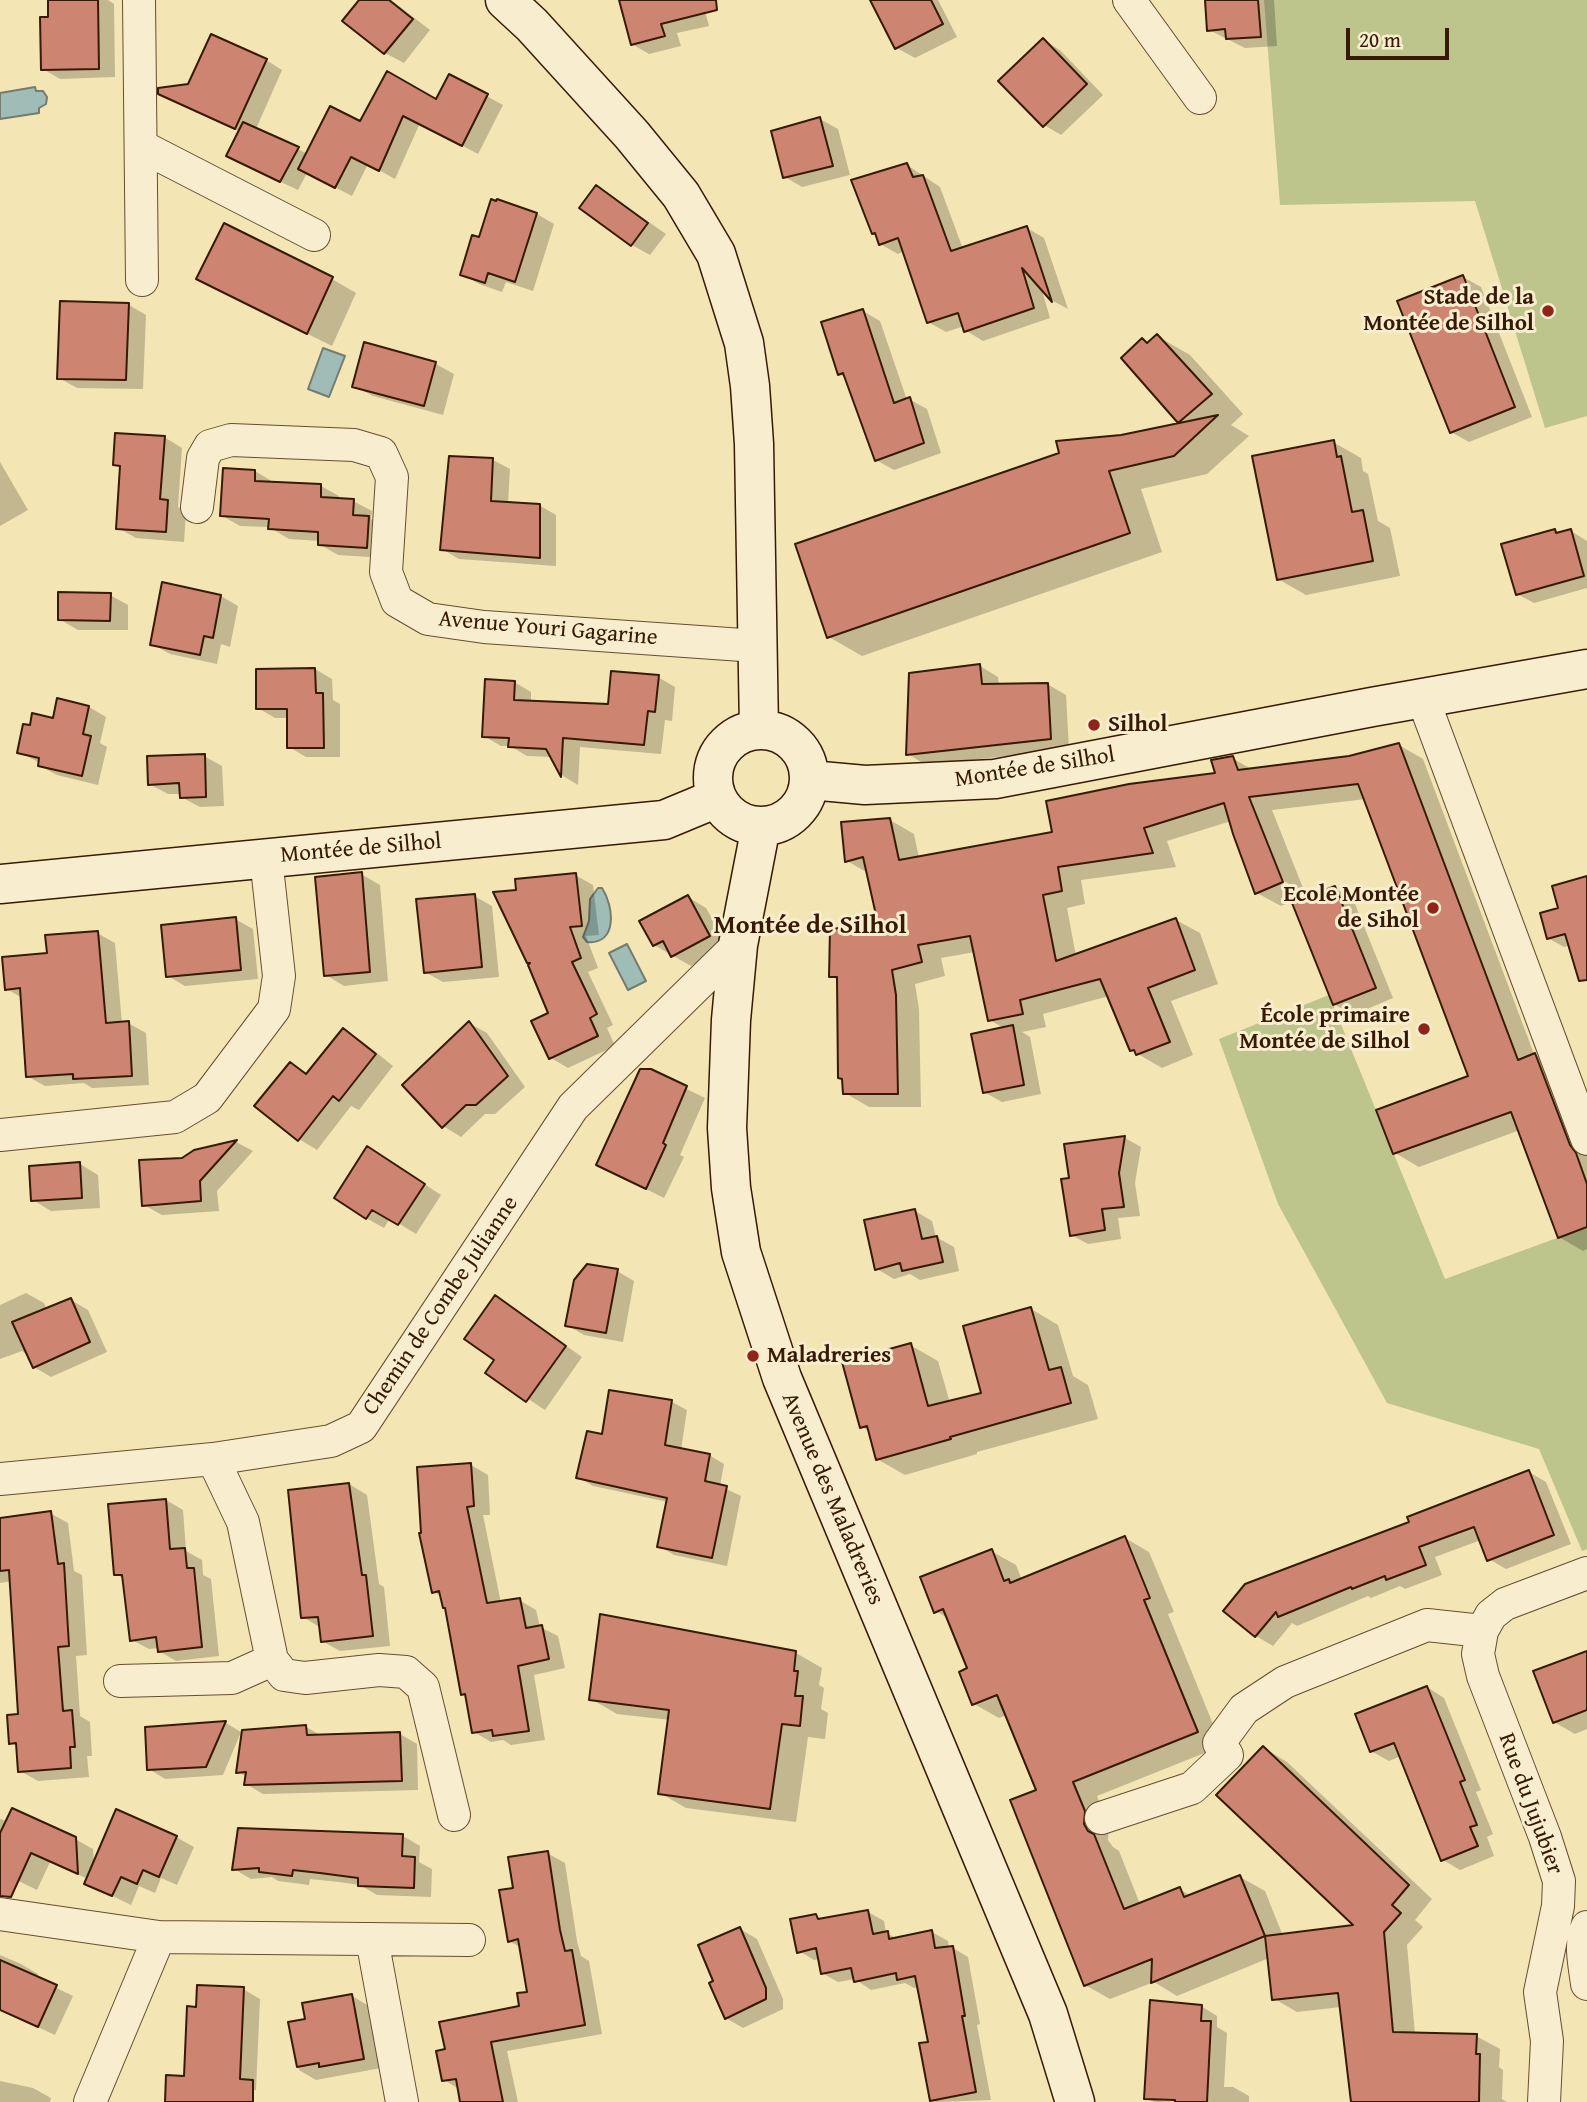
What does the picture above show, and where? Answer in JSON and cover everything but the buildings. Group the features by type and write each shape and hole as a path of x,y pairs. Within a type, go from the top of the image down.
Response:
{"street":[{"path":"139,0 142,280"},
{"path":"505,0 532,25 640,145 681,195 716,254 744,344 750,386 754,444 759,730"},
{"path":"1129,0 1200,98"},
{"path":"141,146 314,235"},
{"name":"Avenue Youri Gagarine","path":"197,507 204,458 210,446 230,440 354,445 381,453 392,477 386,572 397,601 428,619 484,627 757,646"},
{"name":"Montée de Silhol","path":"810,780 865,785 995,779 1587,669"},
{"path":"1423,699 1587,1139"},
{"path":"759,730 779,733 796,744 807,761 810,780 803,804 785,821 761,826 743,823 728,813 718,798 713,780 716,761 726,745 741,734 759,730"},
{"name":"Montée de Silhol","path":"0,884 664,820 718,798"},
{"name":"Avenue des Maladreries","path":"761,826 738,945 731,1020 727,1128 731,1188 741,1252 782,1378 1048,2014 1075,2102"},
{"path":"0,1135 175,1117 207,1098 274,1009 279,976 266,858"},
{"name":"Chemin de Combe Julianne","path":"0,1479 213,1459 331,1441 361,1427 573,1107 738,945"},
{"path":"213,1459 243,1522 272,1660 284,1675 305,1678 379,1671 406,1672 423,1687 454,1815"},
{"path":"1101,1818 1192,1788 1227,1755 1219,1743 1244,1709 1285,1682 1427,1625 1482,1630 1491,1615 1505,1604 1587,1573"},
{"name":"Rue du Jujubier","path":"1482,1630 1478,1654 1483,1676 1545,1837 1559,1881 1558,1906 1540,1992 1548,2041 1544,2102"},
{"path":"120,1681 232,1678 272,1660"},
{"path":"0,1914 159,1937 469,1940"},
{"path":"1587,1927 1584,1932 1583,1954 1587,1984"},
{"path":"90,2102 159,1937"},
{"path":"372,1939 402,2102"}],"green space":[{"name":"Stade de la Montée de Silhol","path":"1264,0 1587,0 1587,416 1545,428 1475,201 1280,205"},
{"path":"1329,995 1445,1279 1587,1227 1587,1549 1582,1551 1539,1449 1387,1403 1278,1204 1219,1039"}],"water":[{"path":"35,87 36,91 43,91 47,97 46,104 39,108 39,113 0,119 0,93"},
{"path":"323,348 345,356 329,397 308,389"},
{"path":"598,888 602,888 609,904 611,923 604,937 587,942 583,937 589,921 590,899"},
{"path":"627,944 646,981 628,990 609,953"}],"place":[{"name":"Stade de la Montée de Silhol","path":"1548,311"},
{"name":"Silhol","path":"1094,725"},
{"name":"Ecole Montée de Sihol","path":"1433,908"},
{"name":"École primaire Montée de Silhol","path":"1424,1029"},
{"name":"Maladreries","path":"753,1356"}],"district":[{"name":"Montée de Silhol","path":"810,926"}]}
